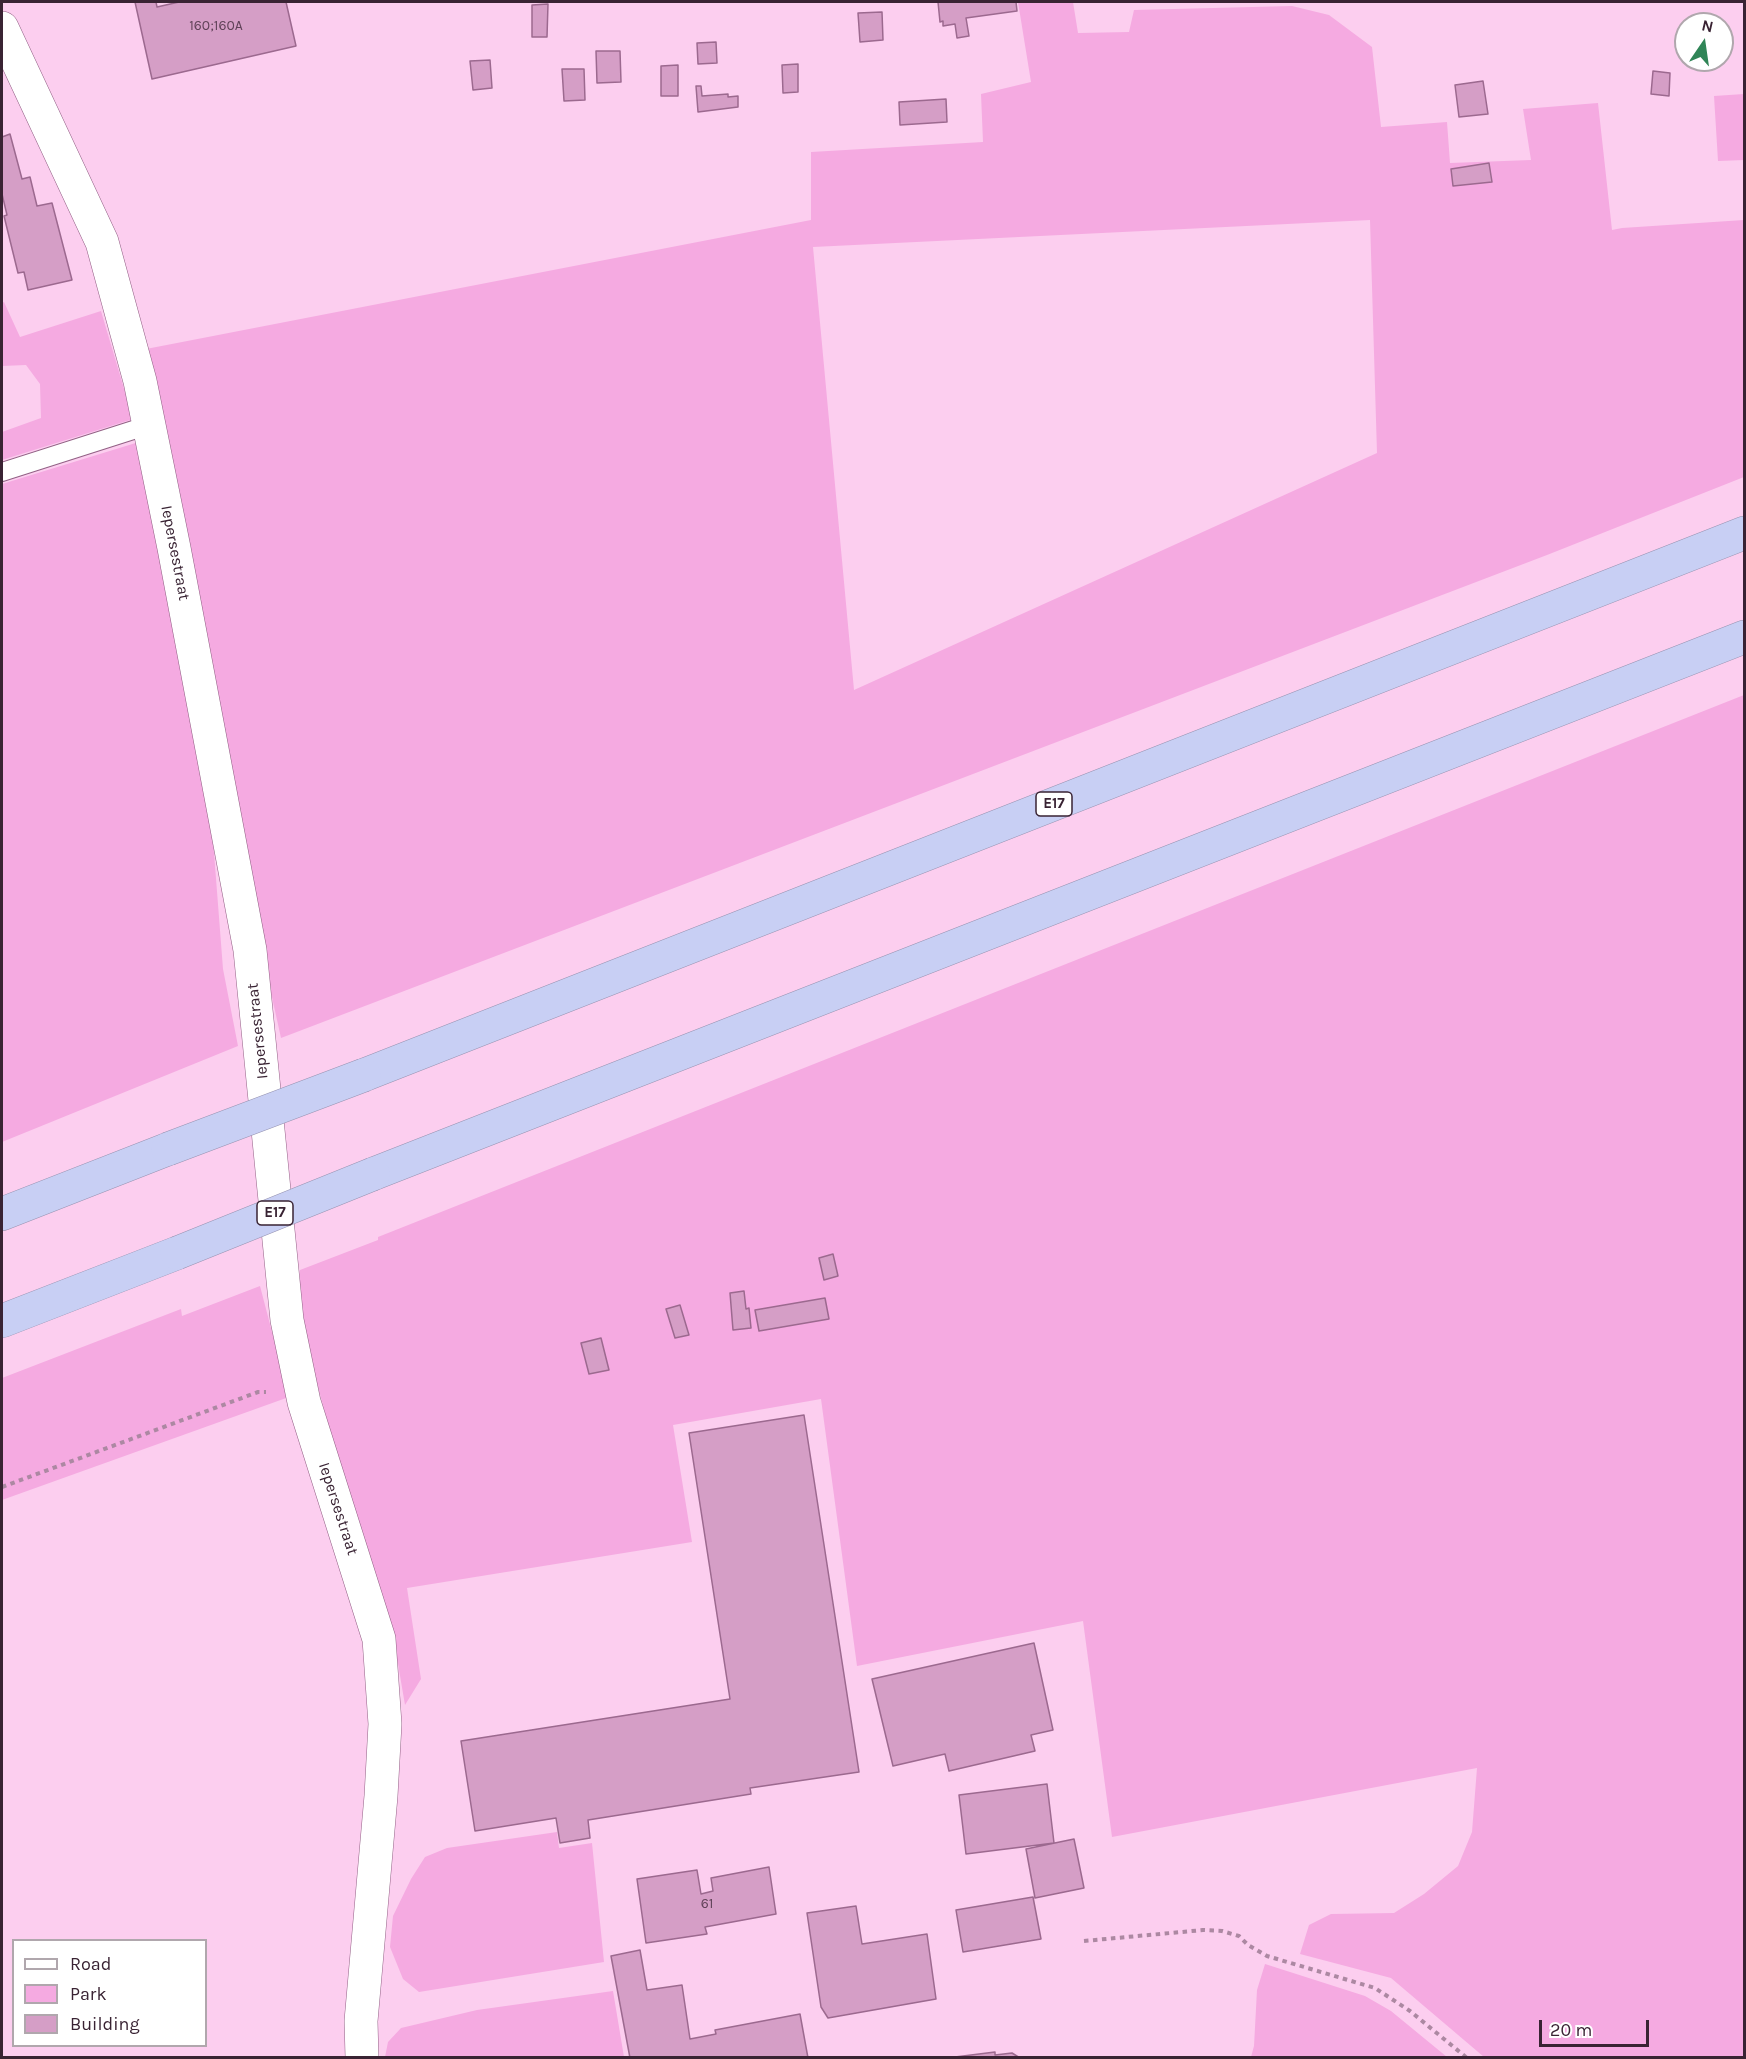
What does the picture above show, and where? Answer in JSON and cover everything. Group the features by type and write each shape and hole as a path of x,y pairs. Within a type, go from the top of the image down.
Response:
{"highway":[{"name":"E17","path":"2,1214 364,1075 1744,533"},
{"name":"E17","path":"2,1321 1744,637"}],"street":[{"name":"Iepersestraat","path":"2,28 102,242 140,381 250,950 287,1320 304,1402 379,1638 385,1724 381,1796 361,2021 362,2058"}],"lane":[{"path":"2,472 149,425"}],"path":[{"path":"2,1487 258,1392 276,1392 304,1402"},
{"path":"1084,1941 1203,1930 1222,1931 1239,1936 1248,1945 1267,1956 1375,1988 1410,2011 1467,2058"}],"green space":[{"path":"1018,2 1073,2 1078,33 1129,32 1134,10 1292,6 1329,15 1372,47 1381,127 1447,122 1450,163 1531,160 1523,109 1598,103 1612,230 1744,220 1744,477 1547,555 281,1038 262,952 146,349 811,220 811,152 983,142 981,94 1031,82","holes":["1370,220 1377,453 854,690 813,247"]},
{"path":"1744,94 1744,160 1718,161 1714,96"},
{"path":"4,302 20,337 101,311 133,419 2,460 2,432 41,418 40,384 26,365 2,366 2,303"},
{"path":"139,442 210,801 223,969 238,1046 2,1142 2,484"},
{"path":"1744,695 1744,2057 1484,2057 1391,1978 1300,1954 1309,1925 1331,1914 1394,1913 1424,1894 1458,1866 1472,1832 1477,1768 1112,1837 1083,1621 857,1666 821,1399 673,1425 692,1542 407,1588 421,1679 405,1705 398,1664 383,1607 344,1481 300,1322 300,1270 378,1240 378,1237"},
{"path":"260,1286 289,1397 2,1500 2,1378 181,1309 182,1316"},
{"path":"557,1832 559,1848 592,1843 604,1962 419,1992 403,1979 390,1947 393,1916 411,1879 425,1857 447,1848"},
{"path":"1265,1964 1365,1996 1391,2011 1447,2057 1251,2057 1254,2046 1257,1990"},
{"path":"613,1991 624,2057 385,2057 388,2042 401,2028 477,2010"}],"building":[{"path":"135,2 156,2 157,7 179,2 286,2 296,46 152,79"},
{"path":"938,2 1016,2 1017,11 966,18 969,36 957,38 955,24 943,26 943,21 940,22"},
{"path":"548,4 547,37 532,37 532,5"},
{"path":"882,12 883,40 860,42 858,13"},
{"path":"716,42 717,63 698,64 697,43"},
{"path":"596,51 620,51 621,82 597,83"},
{"path":"490,60 492,88 473,90 470,61"},
{"path":"798,64 798,92 783,93 782,65"},
{"path":"678,65 678,96 661,96 661,66"},
{"path":"562,69 584,69 585,100 564,101"},
{"path":"1653,71 1670,73 1669,96 1651,94"},
{"path":"1483,81 1488,114 1459,117 1455,85"},
{"path":"696,86 701,86 702,96 728,94 728,97 738,96 738,107 698,112"},
{"path":"946,99 947,122 900,125 899,102"},
{"path":"10,134 22,179 30,177 37,206 52,203 72,280 28,290 24,272 18,273 4,216 7,215 2,194 2,137"},
{"path":"1489,163 1492,182 1453,186 1451,169"},
{"path":"833,1254 838,1276 824,1280 819,1258"},
{"path":"744,1291 751,1328 733,1330 730,1293"},
{"path":"825,1298 829,1319 759,1331 755,1310"},
{"path":"680,1305 689,1335 675,1338 666,1309"},
{"path":"601,1338 609,1370 589,1374 581,1343"},
{"path":"804,1415 859,1772 750,1788 751,1794 588,1820 590,1838 560,1843 556,1818 475,1831 461,1741 730,1699 689,1433"},
{"path":"1034,1643 1053,1730 1031,1735 1035,1751 949,1771 945,1754 893,1766 872,1679"},
{"path":"1047,1784 1054,1843 966,1854 959,1795"},
{"path":"1074,1839 1084,1888 1035,1898 1026,1849"},
{"path":"769,1867 776,1914 705,1927 707,1934 646,1943 637,1879 697,1870 701,1894 713,1891 711,1878"},
{"path":"1033,1897 1041,1939 963,1952 956,1910"},
{"path":"856,1906 862,1944 927,1934 936,1999 828,2018 821,2007 807,1913"},
{"path":"640,1950 647,1990 682,1985 690,2039 716,2034 715,2030 800,2014 808,2058 630,2058 611,1956"},
{"path":"995,2052 995,2055 1012,2053 1020,2058 947,2058"}]}
